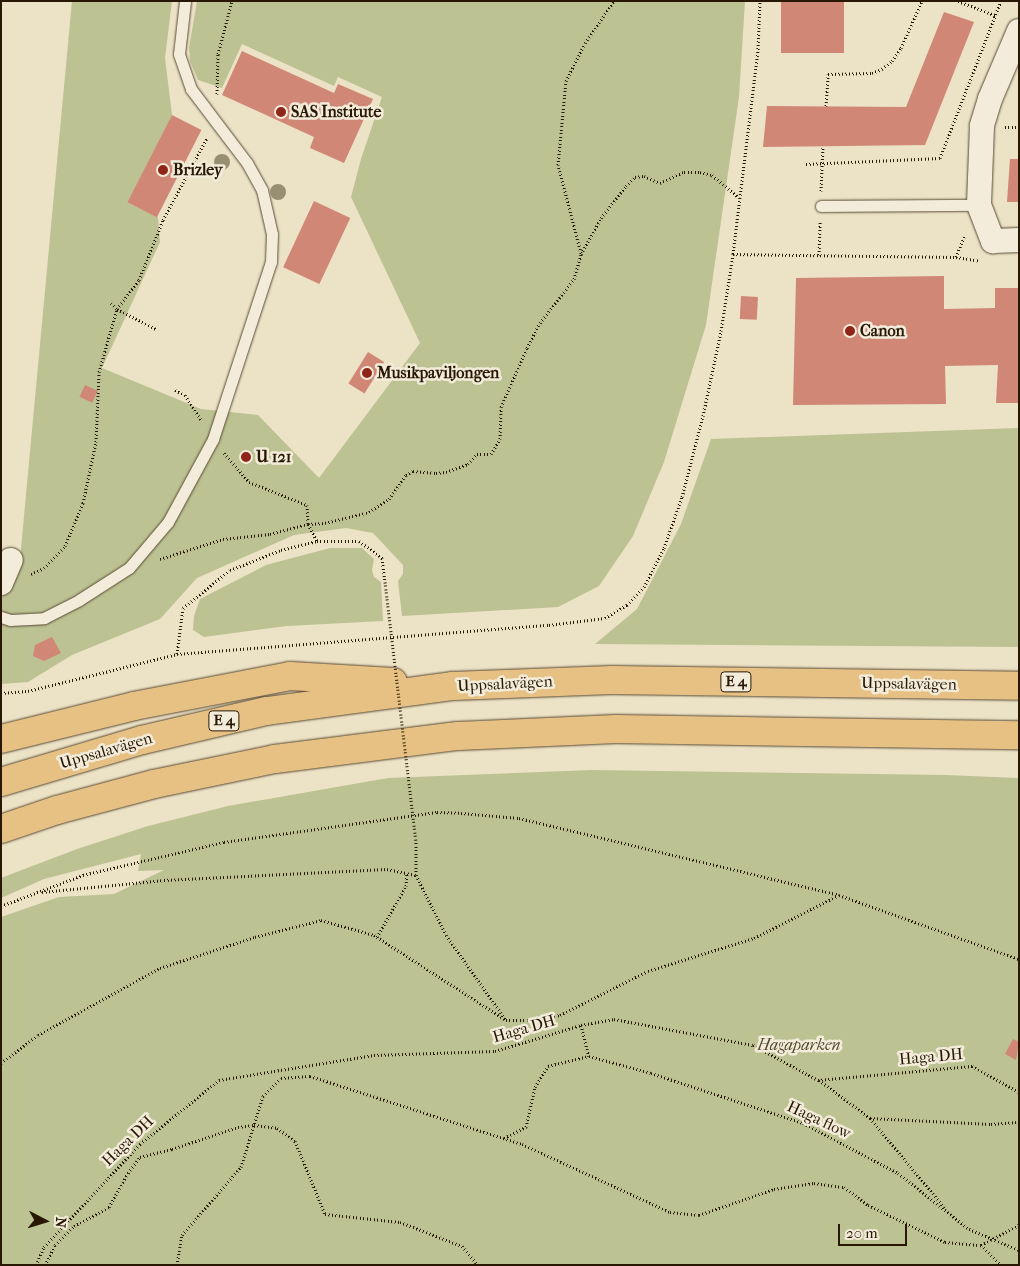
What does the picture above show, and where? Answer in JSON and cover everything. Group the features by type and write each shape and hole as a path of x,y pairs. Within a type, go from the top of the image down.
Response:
{"highway":[{"path":"1,739 134,706 290,676 453,686"},
{"name":"Uppsalavägen","path":"1,782 142,740 267,711 453,686 612,680 1019,686"},
{"path":"1,829 57,810 154,784 275,759 458,736 616,729 1019,735"},
{"path":"1,847 57,810"}],"street":[{"path":"1019,31 990,98 982,126 979,205 993,241 1019,240"},
{"path":"1,583 19,568"}],"lane":[{"path":"1,617 10,620 44,618 79,600 129,568 168,522 212,439 271,262 272,234 262,190 247,163 191,89 179,54 185,1"},
{"path":"820,206 979,205"}],"path":[{"path":"19,568 44,568 65,546 82,503 96,442 99,372 116,309 139,280 163,220 216,122 218,54 232,1"},
{"path":"581,254 558,165 566,81 585,43 614,1"},
{"path":"1,693 28,691 177,654 549,625 604,618 627,605 644,587 664,548 682,497 703,416 721,331 733,254 758,48 760,1"},
{"path":"826,106 828,74 872,73 882,69 892,61 901,48 922,1"},
{"path":"958,1 995,15"},
{"path":"806,164 940,158 1001,1"},
{"path":"822,164 823,146"},
{"path":"129,568 223,539 270,534 308,524 325,523 369,512 389,499 406,475 413,471 446,472 468,464 477,454 491,454 500,439 501,407 527,348 540,323 574,279 581,254 600,218 618,194 635,178 644,176 660,183 684,172 700,172 712,175 739,198"},
{"path":"733,254 956,257 979,205"},
{"path":"111,303 116,309 156,329"},
{"path":"175,390 185,395 212,439 249,482 308,505 308,524 317,541"},
{"path":"177,654 183,608 230,570 281,550 317,541 359,541 382,558 416,841 416,875 446,935 506,1020"},
{"path":"1,906 83,875 224,842 437,812 519,818 839,894 1019,959"},
{"path":"37,893 164,880 387,869 416,875"},
{"path":"377,938 406,886 407,873"},
{"path":"1,1063 38,1034 160,968 256,937 321,920 377,938 506,1020 530,1020 560,1015 648,971 754,938 839,894"},
{"name":"Haga DH","path":"36,1265 44,1246 140,1144 219,1080 374,1055 495,1051 581,1025 614,1019 753,1045 818,1080 972,1066 1019,1092"},
{"path":"504,1138 526,1127 535,1087 548,1066 589,1056 581,1025"},
{"name":"Haga flow","path":"589,1056 651,1073 803,1123 898,1173 969,1229 1019,1250"},
{"path":"177,1265 182,1235 241,1167 263,1096 281,1078 310,1076 522,1144 670,1212 699,1214 774,1188 814,1183 844,1187 868,1205 945,1242 981,1245 1019,1225"},
{"path":"818,1080 870,1118 950,1214"},
{"path":"870,1118 991,1124 1019,1122"},
{"path":"45,1265 55,1245 74,1226 109,1207 128,1173 140,1157 172,1149 238,1127 254,1125 276,1128 295,1141 325,1214 400,1222 462,1246 478,1265"},
{"path":"981,1245 1001,1265"}],"green space":[{"path":"72,1 172,1 165,58 172,115 129,203 158,217 160,242 102,368 201,409 258,415 319,478 420,343 351,197 361,159 382,97 338,77 334,86 242,44 222,88 198,80 190,61 189,48 197,1 745,1 739,97 706,325 664,462 633,536 599,586 558,607 402,616 398,581 403,574 403,565 373,533 346,528 294,535 197,578 160,619 72,655 28,682 1,684 1,600 20,559"},
{"path":"1019,428 1019,647 595,644 637,609 681,524 711,439"},
{"path":"330,548 362,548 374,559 372,570 374,577 381,582 383,621 287,626 204,637 193,630 194,616 200,599 266,565"},
{"name":"Hagaparken","path":"592,770 946,775 1019,778 1019,1265 1,1265 1,917 59,897 114,894 164,870 138,871 141,854 44,879 1,898 1,878 77,849 148,826 228,806 388,778"}],"building":[{"path":"781,1 844,1 844,53 781,53"},
{"path":"944,12 974,22 925,145 763,147 767,106 906,107"},
{"path":"242,51 334,93 338,84 373,99 344,163 310,148 314,137 222,95"},
{"path":"172,115 201,130 157,217 128,202"},
{"path":"1010,159 1019,159 1019,202 1007,202"},
{"path":"314,201 350,218 319,284 283,267"},
{"path":"944,276 944,309 995,308 995,288 1019,288 1019,403 996,403 998,365 945,366 946,404 793,405 796,278"},
{"path":"741,296 758,297 757,320 740,319"},
{"name":"Musikpaviljongen","path":"368,352 384,362 365,393 348,383"},
{"path":"85,385 98,391 92,403 80,397"},
{"path":"52,637 61,653 44,661 33,656 35,645"},
{"path":"1013,1039 1019,1042 1016,1060 1005,1054"}],"place":[{"name":"SAS Institute","path":"281,112"},
{"name":"Brizley","path":"163,170"},
{"name":"Canon","path":"850,331"},
{"name":"Musikpaviljongen","path":"367,373"},
{"name":"U 121","path":"246,457"}]}
